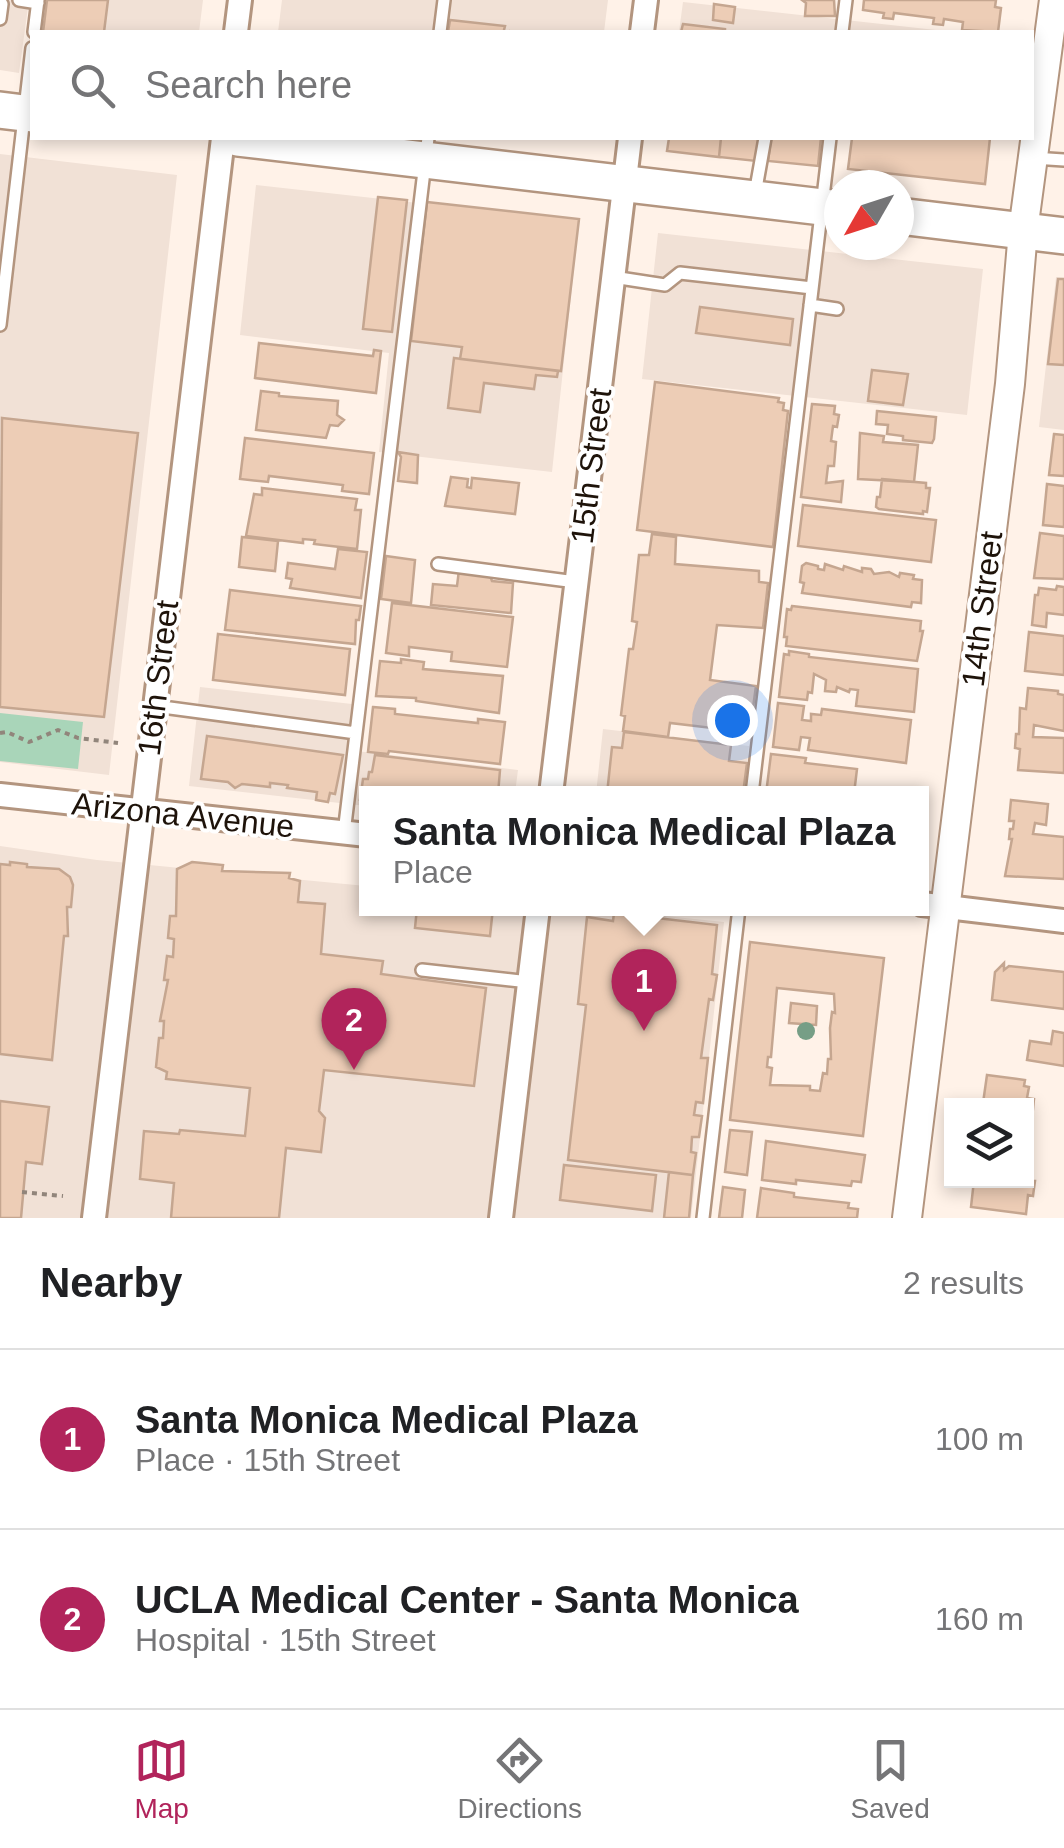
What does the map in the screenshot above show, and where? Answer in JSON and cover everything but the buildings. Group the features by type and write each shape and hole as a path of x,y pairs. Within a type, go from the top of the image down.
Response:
{"main road":[{"path":"276,140 426,148 624,182 824,207"},
{"path":"914,218 1064,236"}],"street":[{"path":"236,30 240,0"},
{"path":"642,30 646,0"},
{"name":"14th Street","path":"907,1218 932,905 1008,403 1023,231 1054,0"},
{"name":"16th Street","path":"94,1218 223,140"},
{"name":"15th Street","path":"553,786 630,140"},
{"name":"Arizona Avenue","path":"0,794 355,834"},
{"path":"932,905 1064,921"},
{"path":"501,1218 537,916"}],"lane":[{"path":"440,30 444,0"},
{"path":"842,30 846,0"},
{"path":"0,19 1,3 38,1 34,30"},
{"path":"0,325 19,112 30,58"},
{"path":"754,198 766,140"},
{"path":"830,140 830,170"},
{"path":"355,834 356,733 426,148"},
{"path":"1032,158 1064,160"},
{"path":"753,786 812,288 824,235"},
{"path":"613,277 665,285 680,272 812,288"},
{"path":"810,305 837,308"},
{"path":"438,564 576,582"},
{"path":"154,706 356,733"},
{"path":"703,1218 738,916"},
{"path":"422,970 529,982"}],"path":[{"path":"0,733 29,742 58,730 78,738 118,742"},
{"path":"22,1192 63,1196"}],"shaded area":[{"path":"0,0 29,0 19,73 0,70"},
{"path":"46,0 203,0 199,30 42,30"},
{"path":"282,0 608,0 604,30 278,30"},
{"path":"683,2 936,30 679,30"},
{"path":"0,154 177,175 109,775 0,762"},
{"path":"256,185 579,221 552,472 379,452 389,353 240,335"},
{"path":"658,233 824,251 824,260 902,260 983,269 967,415 642,379"},
{"path":"1056,277 1064,278 1064,430 1039,427"},
{"path":"200,687 352,704 348,750 518,770 516,786 359,786 359,805 189,786"},
{"path":"603,729 749,746 745,786 597,786"},
{"path":"0,846 97,860 359,885 359,916 665,916 724,922 691,1218 0,1218"}],"green space":[{"path":"0,713 83,722 78,769 0,761"}],"place":[{"name":"Santa Monica Medical Plaza","path":"644,1031"},
{"name":"UCLA Medical Center - Santa Monica","path":"354,1070"}]}
